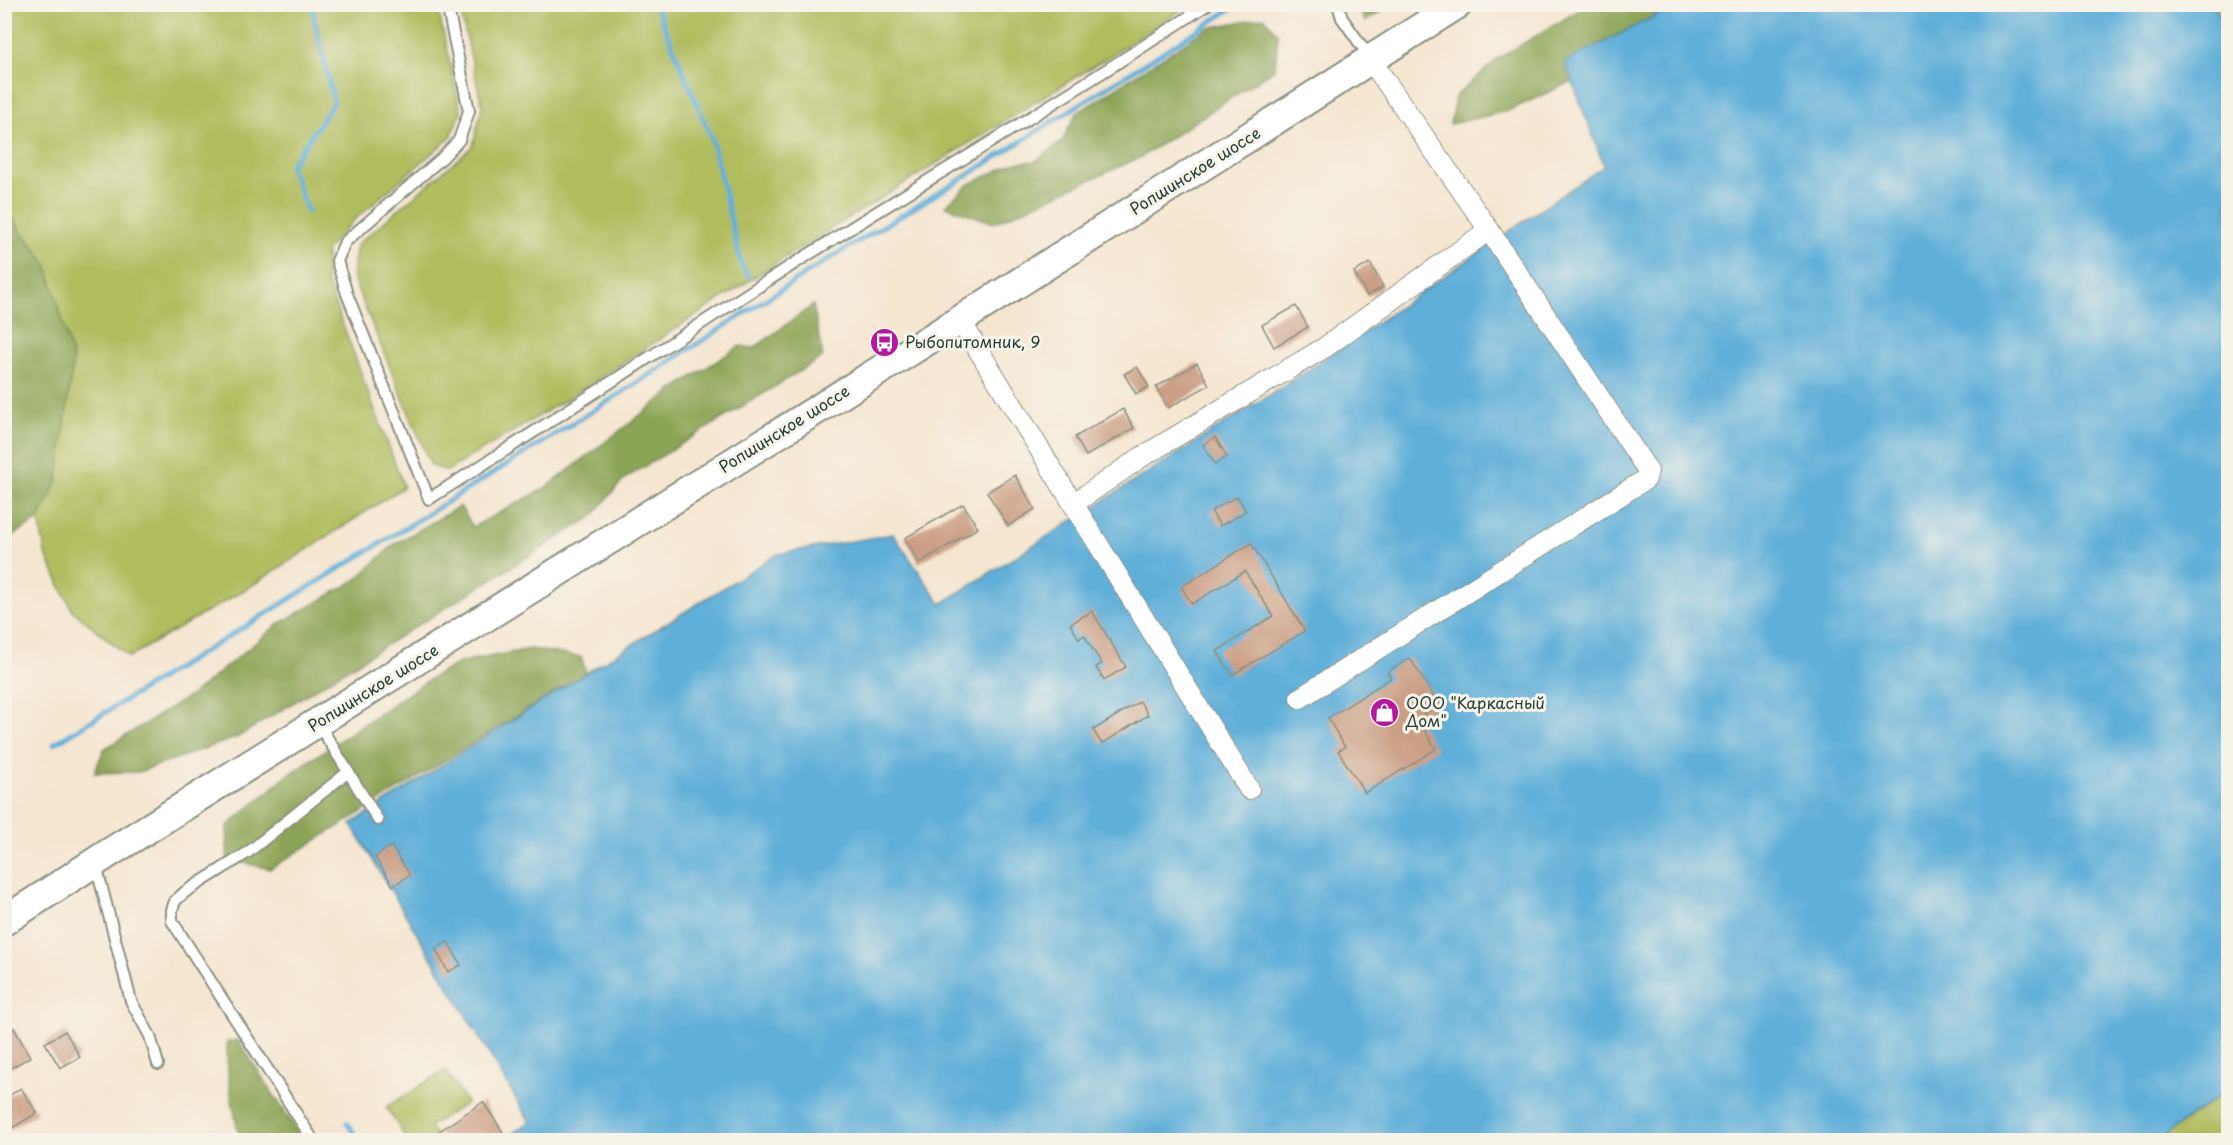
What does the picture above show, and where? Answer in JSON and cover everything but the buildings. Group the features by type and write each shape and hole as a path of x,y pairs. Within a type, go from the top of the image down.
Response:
{"main road":[{"name":"Ропшинское шоссе","path":"5,919 960,320 1458,4"}],"street":[{"path":"1300,698 1646,479 1648,471 1490,230 1371,59"},
{"path":"1073,504 1140,458 1324,348 1490,230"},
{"path":"960,320 1250,789"}],"lane":[{"path":"447,4 469,111 459,140 442,158 345,242 337,261 347,294 429,499 804,258 1012,130 1208,4"},
{"path":"1338,4 1342,18 1371,59"},
{"path":"318,723 378,820"},
{"path":"314,1140 172,921 172,909 175,902 185,892 247,853 348,772"},
{"path":"102,857 131,1001 150,1036 158,1064"}],"green space":[{"path":"459,4 1189,5 773,265 577,393 447,471 431,466 352,276 357,245 473,146 482,106"},
{"path":"1589,4 1704,5 1597,70 1508,111 1450,124 1455,97 1497,59"},
{"path":"4,5 437,5 461,111 451,137 354,220 326,251 327,283 404,487 251,586 129,657 72,610 45,553 39,520 73,359 47,265 5,208"},
{"path":"1357,5 1391,5 1365,22"},
{"path":"2213,5 2228,5 2228,30"},
{"path":"1264,17 1278,34 1275,69 1141,157 994,223 945,206 968,185 1013,163 1036,161 1062,141 1076,114 1208,28"},
{"path":"4,208 47,265 73,359 58,479 39,520 5,540"},
{"path":"813,305 823,357 624,479 592,517 238,737 139,772 94,773 104,749 193,694 277,625 356,580 393,545 460,506 473,527 547,487 675,388 740,346 754,348"},
{"path":"530,649 581,657 586,673 270,869 227,859 227,826 288,775 430,679 461,662"},
{"path":"238,1040 303,1140 240,1140 230,1092 227,1055 227,1042"},
{"path":"446,1070 467,1103 430,1126 439,1140 407,1140 386,1107"},
{"path":"2228,1089 2228,1140 2158,1140"}],"water":[{"path":"2213,4 2228,30 2228,1089 2158,1140 502,1140 530,1122 351,824 586,673 778,554 893,534 941,604 1301,375 1604,166 1565,62 1676,5"}],"waterway":[{"path":"308,212 290,166 334,103 311,4"},
{"path":"655,4 712,140 742,267 749,276"},
{"path":"54,744 407,527 626,390 824,262 960,180 1239,4"},
{"path":"347,1123 359,1140"}],"place":[{"name":"Рыбопитомник, 9","path":"884,342"},
{"name":"ООО \"Каркасный Дом\"","path":"1385,712"}]}
